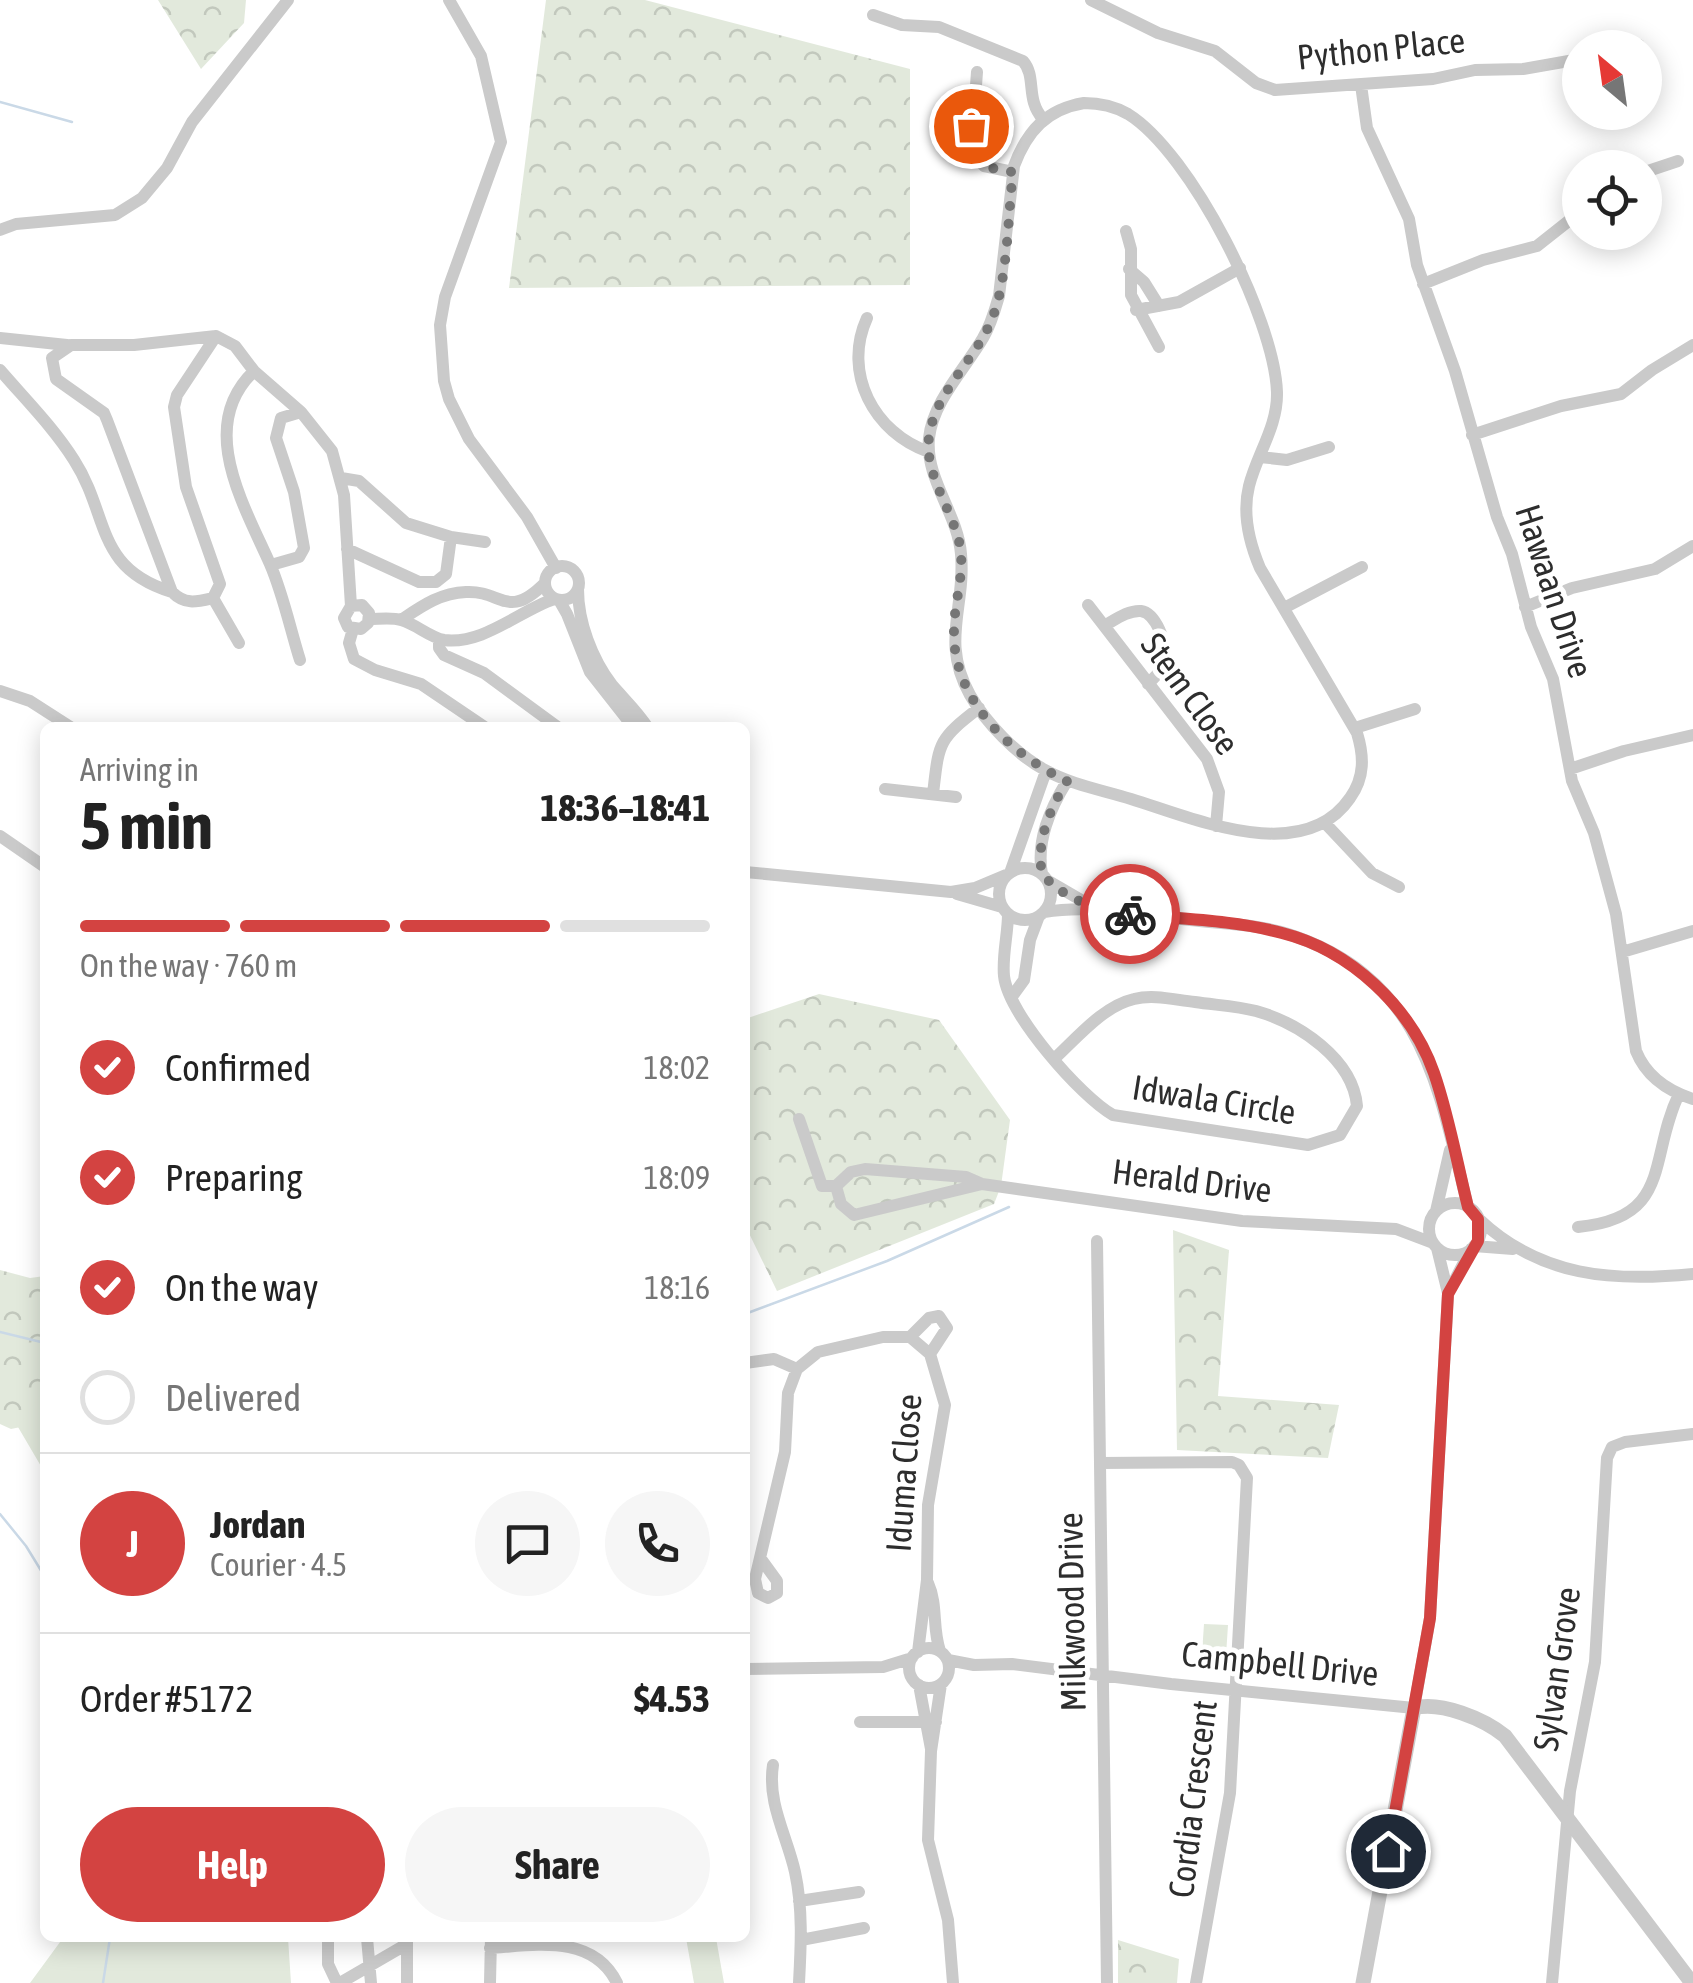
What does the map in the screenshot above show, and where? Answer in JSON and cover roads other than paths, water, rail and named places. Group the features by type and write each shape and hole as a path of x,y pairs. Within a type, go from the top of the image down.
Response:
{"street":[{"path":"0,230 16,224 115,216 142,198 167,168 192,122 288,0"},
{"path":"449,0 481,56 502,142 445,298 440,325 444,381 468,439 527,517 556,568"},
{"name":"Python Place","path":"1091,0 1143,27 1215,51 1268,89 1432,79 1475,70 1523,69 1562,62"},
{"path":"873,15 909,26 938,27 1023,62 1029,68 1032,102 1042,119"},
{"path":"977,72 971,152 984,166 1013,172"},
{"name":"Hawaan Drive","path":"1362,85 1367,128 1404,205 1423,284 1456,370 1472,435 1557,694 1570,770 1614,902 1639,1060 1654,1078 1686,1097"},
{"path":"1100,103 1131,116 1183,171 1240,268 1262,324 1277,387 1277,408 1249,487 1250,545 1355,728 1363,765 1347,803 1324,822 1297,832 1276,834 1216,826 1067,781 1022,753 979,708 961,674 954,630 961,552 933,472 928,440 936,413 994,316 1013,172 1021,146 1042,119 1071,105 1100,103"},
{"path":"1662,166 1678,161"},
{"path":"1423,284 1483,260 1537,246 1562,226"},
{"path":"1126,231 1131,249 1131,295 1159,346"},
{"path":"1129,268 1144,282 1159,306"},
{"path":"1136,310 1180,302 1240,268"},
{"path":"867,318 856,356 870,402 884,424 901,440 929,452"},
{"path":"214,598 220,584 186,486 174,407 177,395 216,336"},
{"path":"0,338 71,345 134,345 216,336 235,346 254,371 301,412 332,451 342,478 351,606 344,618 352,629 349,643 354,659 420,684 477,722"},
{"path":"71,345 52,358 56,379 104,414 172,592 180,600 193,603 214,598"},
{"path":"1472,435 1573,402 1621,394 1693,345"},
{"path":"0,370 59,436 78,466 111,550 152,586 172,592"},
{"path":"254,371 236,392 226,449 247,519 271,566 300,660"},
{"path":"271,566 299,557 304,548 294,492 276,438 281,418 301,412"},
{"path":"1260,457 1287,460 1329,447"},
{"path":"342,478 359,482 406,523 451,537 485,542"},
{"path":"348,549 419,582 436,582 446,574 451,537"},
{"path":"1526,607 1572,588 1656,569 1693,546"},
{"path":"401,620 432,599 452,594 471,592 505,604 531,596 548,574 566,567 579,580 580,614 596,659 643,722"},
{"path":"1284,608 1362,567"},
{"path":"545,582 547,592 568,614 590,672 629,722"},
{"path":"370,619 401,620 439,639 478,636 532,607 572,597 578,589"},
{"path":"214,598 239,642"},
{"path":"351,606 362,605 370,619"},
{"name":"Stem Close","path":"1088,606 1212,769 1219,792 1216,826"},
{"path":"1104,626 1131,612 1152,617 1166,655 1162,669 1148,684"},
{"path":"352,629 365,626 370,619"},
{"path":"439,639 444,655 484,673 551,722"},
{"path":"0,691 30,700 63,722"},
{"path":"933,794 941,742 979,708"},
{"path":"1355,728 1415,709"},
{"path":"1570,770 1624,750 1693,735"},
{"path":"1011,998 1004,975 1005,910 999,891 1046,771"},
{"path":"1011,998 1024,980 1026,955 1052,894 1041,842 1067,781"},
{"path":"885,790 956,797"},
{"path":"1324,822 1372,873 1399,886"},
{"path":"0,836 40,864"},
{"path":"951,892 974,888 1022,867 1100,910"},
{"path":"750,871 951,892 1023,920 1042,914 1100,910 1265,928 1300,938 1337,956 1390,1001 1415,1034 1434,1072 1468,1207 1515,1250"},
{"path":"1622,952 1693,931"},
{"name":"Idwala Circle","path":"1011,998 1030,1030 1054,1059 1103,1110 1141,1122 1308,1145 1340,1135 1357,1106 1351,1078 1322,1048 1292,1026 1220,1006 1155,997 1130,1000 1105,1014 1054,1059"},
{"path":"1578,1228 1599,1225 1635,1208 1655,1183 1669,1114 1686,1097"},
{"name":"Herald Drive","path":"799,1119 822,1186 836,1186 850,1172 865,1169 966,1177 982,1184 1242,1220 1396,1230 1435,1246"},
{"path":"1364,1983 1430,1618 1448,1294 1430,1235 1449,1162 1450,1138"},
{"name":"Herald Drive","path":"836,1186 841,1204 854,1216 982,1184"},
{"path":"1434,1215 1452,1204 1468,1207"},
{"name":"Herald Drive","path":"1396,1230 1434,1215"},
{"path":"1448,1294 1480,1234 1478,1219"},
{"name":"Milkwood Drive","path":"1097,1241 1107,1983"},
{"path":"1435,1246 1458,1255 1472,1248 1515,1250 1563,1268 1634,1277 1693,1274"},
{"path":"761,1559 785,1452 788,1393 797,1369 818,1352 883,1337 910,1337 929,1318 943,1319 945,1334 930,1354"},
{"name":"Iduma Close","path":"910,1337 930,1354 945,1405 928,1504 927,1580 915,1655"},
{"path":"750,1362 774,1359 797,1369"},
{"name":"Sylvan Grove","path":"1552,1983 1566,1816 1594,1677 1606,1458 1612,1446 1624,1442 1693,1434"},
{"name":"Cordia Crescent","path":"1100,1464 1232,1462 1245,1471 1248,1487 1229,1805 1196,1983"},
{"name":"Iduma Close","path":"927,1580 944,1656"},
{"path":"750,1668 883,1667 929,1648 974,1666"},
{"path":"915,1655 910,1670 931,1722 928,1840 948,1920 953,1983"},
{"path":"931,1722 944,1680 944,1656"},
{"name":"Campbell Drive","path":"974,1666 1012,1664 1414,1708 1428,1705 1498,1730 1692,1983"},
{"path":"883,1667 930,1688 974,1666"},
{"path":"860,1722 931,1722"},
{"path":"773,1765 774,1805 795,1872 799,1901 799,1983"},
{"path":"799,1901 859,1892"},
{"path":"801,1940 864,1928"},
{"path":"328,1942 328,1964 338,1983 405,1942"},
{"path":"366,1942 372,1983"},
{"path":"407,1942 407,1983"},
{"path":"490,1983 490,1943 576,1947 605,1964 617,1983"}],"waterway":[{"path":"0,102 72,122"},
{"path":"750,1312 887,1261 1009,1207"},
{"path":"0,1332 40,1342"},
{"path":"0,1514 40,1569"},
{"path":"103,1983 109,1942"}]}
